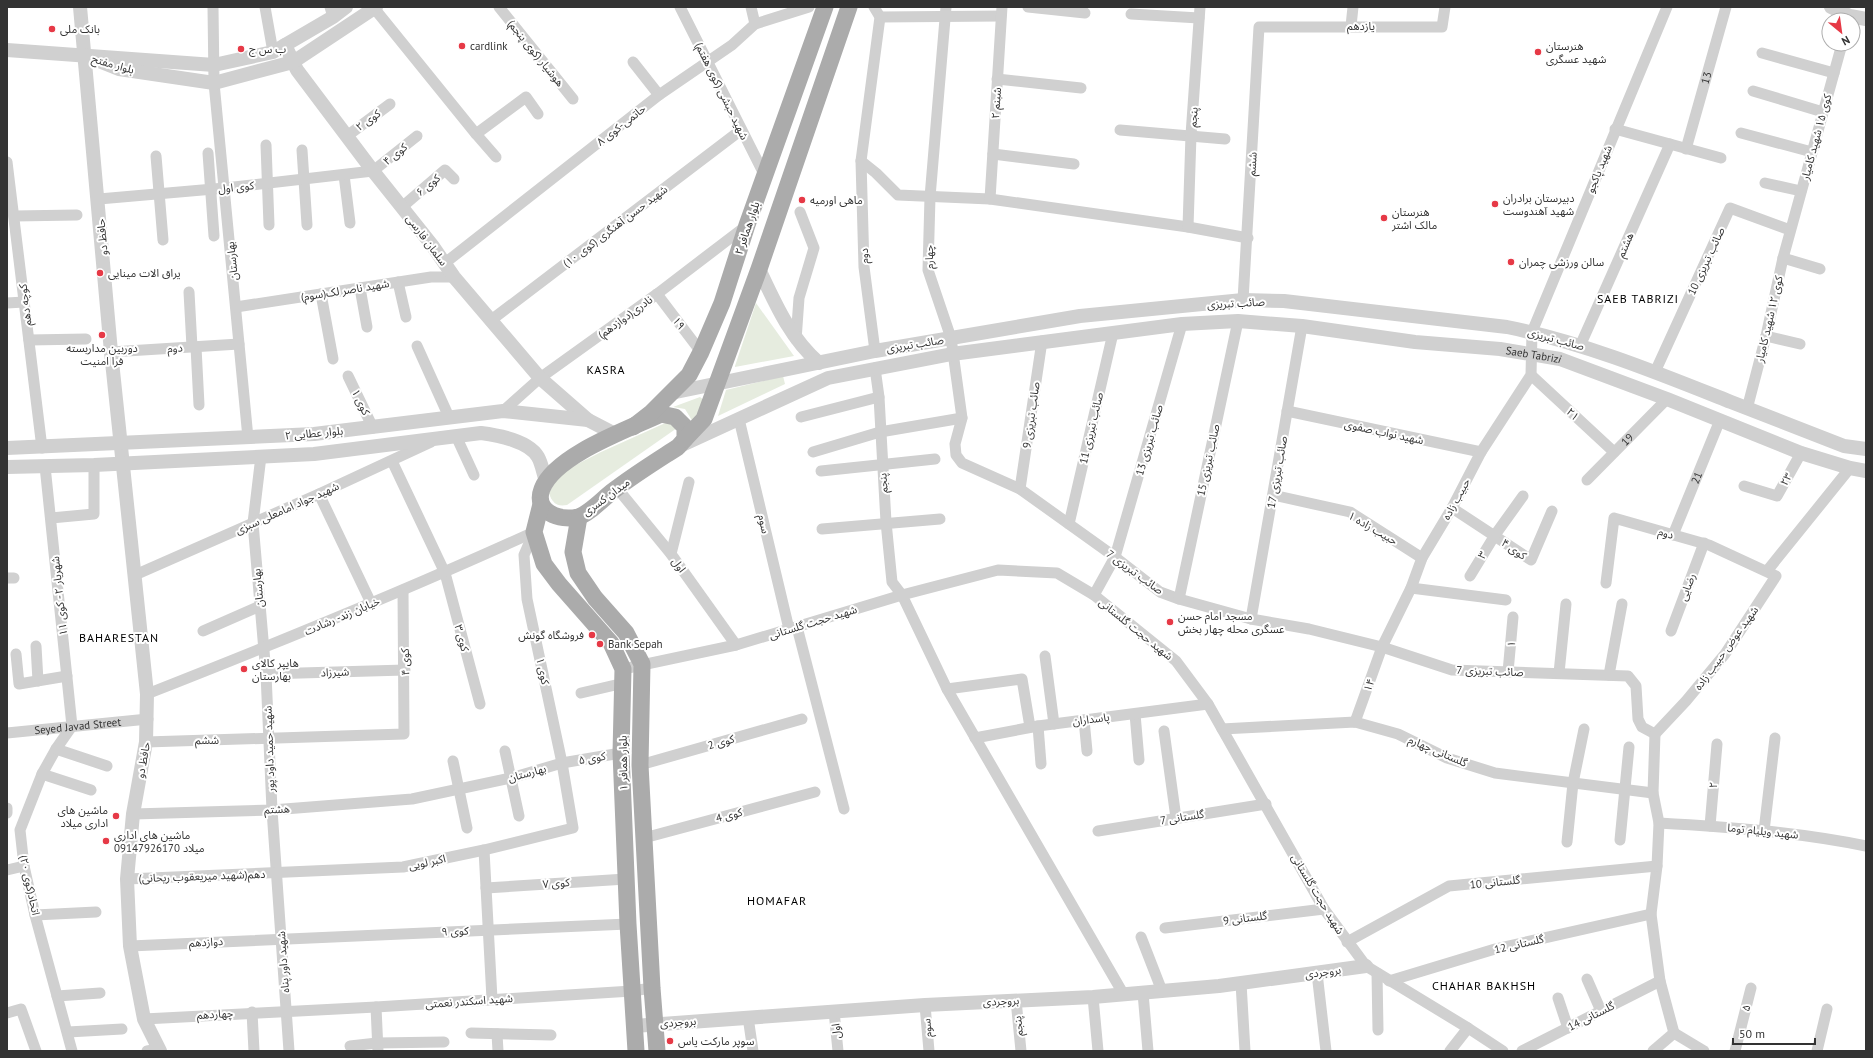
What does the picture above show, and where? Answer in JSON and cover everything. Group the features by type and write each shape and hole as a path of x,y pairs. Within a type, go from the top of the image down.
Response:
{"main road":[{"name":"بلوار همافر ۲","path":"633,427 671,393 689,374 701,352 722,303 747,225 825,7"},
{"path":"681,443 704,419 759,269 849,7"},
{"path":"534,532 541,504 541,493 546,480 566,460 615,434 661,414 671,415 685,427 681,443"},
{"name":"میدان کسری","path":"541,504 546,511 552,515 560,517 579,516 681,443"},
{"name":"بلوار همافر ۱","path":"579,516 573,552 578,573 595,598 626,633 642,664 640,765 654,1023 657,1051"},
{"name":"بلوار همافر ۱","path":"534,532 544,564 559,584 611,644 623,676 621,753 628,924 636,1051"}],"street":[{"name":"حافظ دو","path":"80,7 99,199 111,352 147,694 148,719 146,742 133,814 127,879 130,946 144,1019 155,1050"},
{"name":"بهارستان","path":"213,7 214,83 248,438"},
{"path":"265,7 279,49"},
{"name":"بلوار مفتح","path":"84,56 214,65 279,49 332,12 346,7"},
{"name":"هوشیار (کوی پنجم)","path":"499,7 573,99"},
{"name":"شهید حبشی (کوی هفتم)","path":"680,7 765,176"},
{"path":"751,7 755,24"},
{"name":"حاتمی-کوی ۸","path":"445,263 659,95 732,45 755,24 809,7"},
{"path":"1028,7 1085,13"},
{"path":"1351,26 1353,7"},
{"name":"یازدهم","path":"1259,27 1442,27 1445,7"},
{"name":"شهید پاکجو","path":"1532,332 1667,7"},
{"name":"13","path":"1686,149 1726,7"},
{"path":"1831,7 1845,12"},
{"path":"375,8 496,157"},
{"name":"بلوار مفتح","path":"84,56 119,68 214,83 293,62 375,8"},
{"name":"چهارم","path":"946,11 930,197 928,270 952,338 952,354"},
{"path":"877,12 1001,12"},
{"name":"دوم","path":"875,351 864,267 861,161 877,12"},
{"name":"شبنم ۲","path":"990,199 1001,12"},
{"path":"1131,14 1199,13"},
{"name":"پنجم","path":"1188,227 1191,135 1199,13"},
{"name":"ششم","path":"1243,300 1248,238 1259,27"},
{"name":"سلمان فارسی","path":"279,49 293,62 297,70 373,171 445,263 454,277 490,321 540,378 588,420"},
{"path":"7,50 84,56"},
{"name":"کوی ۱۵ شهید کامیار","path":"1790,230 1840,52"},
{"path":"1762,53 1834,73"},
{"path":"633,62 659,95"},
{"path":"997,79 1081,88"},
{"path":"1753,91 1823,112"},
{"path":"476,134 526,97 538,114"},
{"name":"کوی ۲","path":"347,136 390,104"},
{"name":"شهید حسن آهنگری (کوی ۱۰)","path":"490,321 741,130"},
{"path":"1120,130 1225,139"},
{"path":"1615,130 1722,158"},
{"path":"1741,133 1812,152"},
{"name":"کوی ۴","path":"373,171 417,136"},
{"name":"هشتم","path":"1580,346 1670,144"},
{"path":"266,145 269,225"},
{"path":"302,150 307,225"},
{"path":"208,153 214,236"},
{"path":"993,154 1074,164"},
{"path":"156,156 163,240"},
{"path":"861,161 876,173 898,195 990,199 1188,227 1248,238"},
{"name":"کوچه دهم","path":"7,162 14,216 11,231 24,302 42,448"},
{"name":"کوی ۶","path":"402,207 445,170 454,178"},
{"name":"کوی اول","path":"99,199 211,190 373,171"},
{"path":"344,175 350,223"},
{"path":"1765,183 1802,191"},
{"name":"صائب تبریزی 10","path":"1655,372 1730,208 1790,230"},
{"path":"796,340 799,298 814,248 800,212"},
{"path":"14,216 77,215"},
{"name":"نادری(دوازدهم)","path":"503,411 540,378 657,294 747,225"},
{"name":"کوی ۱۲ شهید کامیار","path":"1747,408 1766,336 1790,230"},
{"path":"1783,258 1820,269"},
{"path":"759,269 778,309 796,340 815,364 808,369 807,375 809,380 814,384"},
{"name":"شهید ناصر لک(سوم)","path":"236,307 431,277 454,277"},
{"path":"398,282 406,317"},
{"path":"360,288 367,327"},
{"path":"189,292 199,405"},
{"path":"321,294 333,359"},
{"name":"۱۹","path":"657,294 701,352"},
{"name":"صائب تبریزی","path":"671,393 875,351 1080,316 1243,300 1284,301 1507,327 1532,332 1595,350 1747,408"},
{"path":"7,303 24,302"},
{"name":"Saeb Tabrizi","path":"1182,324 1238,321 1302,326 1415,342 1500,349 1560,359 1667,399 1801,453 1850,468 1866,471"},
{"name":"صائب تبریزی 15","path":"1179,599 1238,321"},
{"name":"صائب تبریزی","path":"681,443 739,419 828,378 952,354 1182,324"},
{"name":"صائب تبریزی 13","path":"1115,557 1182,324"},
{"name":"صائب تبریزی 17","path":"1251,619 1302,326"},
{"path":"1500,349 1508,346 1510,342 1511,334 1507,327"},
{"name":"صائب تبریزی 11","path":"1069,524 1113,332"},
{"path":"1531,375 1532,332"},
{"path":"1766,336 1800,344"},
{"path":"29,340 86,339"},
{"name":"صائب تبریزی 9","path":"1020,489 1042,342"},
{"name":"دوم","path":"111,352 239,344"},
{"path":"417,346 449,417"},
{"path":"1586,368 1583,357 1588,351 1595,350"},
{"name":"صائب تبریزی 7","path":"952,354 962,418 955,444 956,455 962,463 1020,489 1115,557 1160,592 1179,599 1251,619 1309,629 1382,647 1452,670 1628,676 1636,686 1638,719 1642,727 1655,734"},
{"name":"پنجم","path":"875,368 879,397 882,466 892,582 902,595 947,689 1124,995"},
{"name":"حبیب زاده","path":"1382,647 1411,588 1422,558 1452,508 1481,452 1531,375"},
{"name":"۲۱","path":"1531,375 1614,452"},
{"name":"کوی ۱","path":"348,376 373,428"},
{"path":"801,417 879,397"},
{"name":"19","path":"1587,480 1667,399"},
{"path":"1747,408 1844,446 1866,449"},
{"name":"بلوار عطایی ۲","path":"7,448 42,448 314,434 503,411 588,420 615,434"},
{"name":"شهید نواب صفوی","path":"1287,411 1481,452"},
{"path":"51,518 94,514 88,465 93,458 92,450 89,445 112,435 118,418"},
{"path":"813,452 880,432 962,418"},
{"name":"سوم","path":"739,419 793,628 844,809"},
{"name":"21","path":"1673,535 1720,420"},
{"name":"بلوار عطایی ۲","path":"7,467 122,464 314,454 481,433 507,438 530,449 537,456 546,480"},
{"path":"314,434 314,454"},
{"path":"456,436 474,475"},
{"name":"شهید جواد امامعلی سبزی","path":"134,575 319,494 439,438"},
{"name":"۲۳","path":"1744,486 1777,496 1801,453"},
{"name":"بهارستان","path":"261,456 253,523 264,648"},
{"path":"821,471 882,466 934,459"},
{"path":"392,461 445,573"},
{"name":"شهریار ۲ - کوی ۱۱","path":"46,466 72,726"},
{"name":"شهید عوض حبیب زاده","path":"1655,734 1686,701 1725,654 1772,574 1850,468"},
{"path":"671,554 689,482"},
{"name":"اول","path":"617,488 671,554 736,645"},
{"path":"319,494 371,603"},
{"name":"حبیب زاده ۱","path":"1273,495 1350,512 1422,558"},
{"name":"۳","path":"1470,576 1495,535 1523,496"},
{"name":"کوی ۴","path":"1452,508 1531,560 1552,511"},
{"name":"دوم","path":"1606,583 1614,518 1704,543 1772,574"},
{"path":"822,529 886,522 940,519"},
{"name":"کوی ۱","path":"534,532 524,555 527,599 562,763 573,828"},
{"name":"خیابان زند- رشادت","path":"147,694 264,648 445,573 534,532"},
{"name":"رضایی","path":"1671,631 1704,543"},
{"path":"1094,595 1115,557"},
{"name":"شهید حجت گلستانی","path":"623,676 642,664 736,645 902,595 998,570 1057,573 1094,595 1176,661 1208,704 1266,804 1324,909 1347,942 1372,970 1503,1051"},
{"name":"کوی ۳","path":"445,573 480,704"},
{"path":"1411,588 1506,600"},
{"name":"کوی ۴","path":"403,590 405,670 404,734"},
{"path":"1559,673 1566,604"},
{"path":"1609,675 1622,604"},
{"path":"203,631 260,606"},
{"name":"۱","path":"1508,672 1513,617"},
{"path":"36,646 38,681"},
{"name":"۱۴","path":"1355,722 1382,647"},
{"name":"شهید حمید داود پور","path":"264,648 272,810 277,873"},
{"path":"16,654 19,684 67,676"},
{"path":"1045,656 1054,724"},
{"name":"شیرزاد","path":"266,674 405,670"},
{"path":"581,693 623,676"},
{"path":"947,689 1022,679 1034,727 1041,764"},
{"name":"پاسداران","path":"975,738 1054,724 1208,704"},
{"path":"1135,714 1139,760"},
{"name":"Seyed Javad Street","path":"7,733 148,719"},
{"name":"کوی 2","path":"640,765 802,720"},
{"path":"1084,720 1087,751"},
{"name":"گلستانی چهارم","path":"1222,729 1355,722 1398,734 1447,758 1495,773 1653,792"},
{"name":"اتحاد(کوی ۲۰)","path":"72,726 56,749 42,774 20,830 24,866 35,915 72,1051"},
{"path":"1567,842 1573,783 1584,729"},
{"path":"1164,731 1176,818"},
{"name":"ششم","path":"146,742 404,734"},
{"path":"1655,734 1653,792 1659,823 1657,866 1651,914 1660,981 1674,1033 1704,1051"},
{"path":"1764,831 1775,738"},
{"name":"۲","path":"1710,826 1717,744"},
{"path":"1620,840 1629,746"},
{"path":"56,749 107,766"},
{"path":"506,751 519,816"},
{"name":"کوی ۵","path":"562,763 621,753"},
{"path":"453,761 466,828"},
{"name":"بهارستان","path":"421,798 511,778 562,763"},
{"path":"42,774 91,790"},
{"name":"کوی 4","path":"644,838 815,792"},
{"name":"هشتم","path":"133,814 272,810 421,798"},
{"name":"گلستانی 7","path":"1098,831 1266,804"},
{"path":"7,808 7,813"},
{"name":"شهید ویلیام توما","path":"1659,823 1764,831 1832,839 1866,846"},
{"name":"اکبر لویی","path":"277,873 403,867 484,850 573,828"},
{"path":"484,850 492,999"},
{"path":"7,870 24,866"},
{"name":"گلستانی 10","path":"1347,942 1448,886 1657,866"},
{"name":"دهم(شهید میریعقوب ریحانی)","path":"127,879 277,873"},
{"name":"شهید داور پناه","path":"277,873 289,1051"},
{"name":"کوی ۷","path":"486,888 626,878"},
{"name":"گلستانی 9","path":"1165,928 1324,909"},
{"path":"35,915 96,912"},
{"name":"گلستانی 12","path":"1388,981 1495,949 1651,914"},
{"name":"کوی ۹","path":"282,938 628,924"},
{"path":"1141,937 1162,991"},
{"name":"دوازدهم","path":"130,946 282,938"},
{"path":"1372,970 1378,1030"},
{"name":"بروجردی","path":"634,1026 654,1023 925,1005 1124,995 1241,983 1317,973 1372,970"},
{"path":"1317,973 1326,1051"},
{"path":"1587,979 1601,1011"},
{"name":"گلستانی 14","path":"1522,1051 1660,981"},
{"path":"1241,983 1245,1051"},
{"name":"شهید اسکندر نعمتی","path":"286,1011 376,1007 632,991 652,988"},
{"name":"۵","path":"1735,1051 1751,988"},
{"path":"58,996 100,993"},
{"path":"1143,993 1148,1051"},
{"path":"1093,997 1098,1051"},
{"path":"1558,998 1568,1028"},
{"name":"پنجم","path":"1016,1000 1021,1051"},
{"name":"سوم","path":"925,1005 930,1051"},
{"path":"376,1007 377,1047"},
{"path":"7,1013 21,1009 36,1051"},
{"path":"1817,1051 1827,1009"},
{"name":"چهاردهم","path":"144,1019 286,1011"},
{"name":"اول","path":"834,1011 838,1051"},
{"path":"252,1012 254,1051"},
{"path":"748,1017 752,1051"},
{"path":"1450,1051 1468,1028"},
{"path":"68,1032 122,1029"},
{"path":"471,1033 551,1035"},
{"path":"1653,1051 1674,1033"},
{"path":"497,1034 498,1051"},
{"path":"350,1046 377,1047 444,1042"}],"shaded area":[{"path":"756,303 794,356 735,367 735,366"},
{"path":"783,376 785,384 718,416 726,390"},
{"path":"700,397 705,401 693,422 685,409 673,407"},
{"path":"672,420 677,428 567,505 555,504 549,493 560,473 601,452"}],"place":[{"name":"بانک ملی","path":"52,29"},
{"name":"cardlink","path":"462,46"},
{"name":"ب س ج","path":"241,49"},
{"name":"هنرستان شهید عسگری","path":"1538,52"},
{"name":"ماهی اورمیه","path":"802,200"},
{"name":"دبیرستان برادران شهید آهندوست","path":"1495,204"},
{"name":"هنرستان مالک اشتر","path":"1384,218"},
{"name":"سالن ورزشی چمران","path":"1511,262"},
{"name":"یراق الات مینایی","path":"100,273"},
{"name":"دوربین مداربسته فرا امنیت","path":"102,335"},
{"name":"مسجد امام حسن عسگری محله چهار بخش","path":"1170,622"},
{"name":"فروشگاه گونش","path":"592,635"},
{"name":"Bank Sepah","path":"600,644"},
{"name":"هایپر کالای بهارستان","path":"244,669"},
{"name":"ماشین های اداری میلاد","path":"116,816"},
{"name":"ماشین های اداری میلاد 09147926170","path":"106,841"},
{"name":"سوپر مارکت یاس","path":"670,1041"}],"district":[{"name":"SAEB TABRIZI","path":"1638,299"},
{"name":"KASRA","path":"606,370"},
{"name":"BAHARESTAN","path":"119,638"},
{"name":"HOMAFAR","path":"777,901"},
{"name":"CHAHAR BAKHSH","path":"1484,986"}]}
